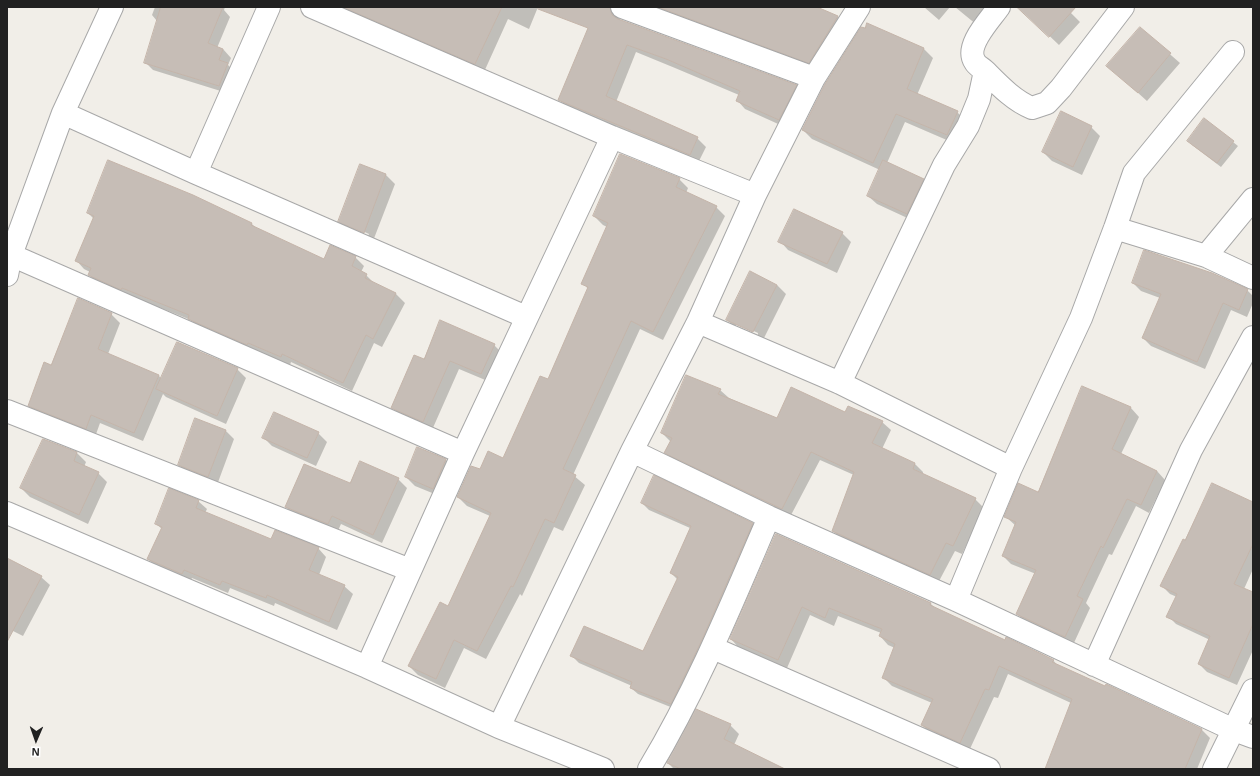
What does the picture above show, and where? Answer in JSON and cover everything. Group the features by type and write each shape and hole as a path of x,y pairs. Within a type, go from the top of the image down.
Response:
{"street":[{"path":"112,7 62,113 9,265 462,453"},
{"path":"196,173 269,7"},
{"path":"312,7 612,137 755,196"},
{"path":"622,7 814,78"},
{"path":"499,727 632,451 698,322 755,196 814,78 859,7"},
{"path":"999,7 974,43 971,52 975,62 1000,86 1025,106 1032,108 1047,103 1061,88 1123,7"},
{"path":"956,600 1011,468 1082,318 1134,173 1233,52"},
{"path":"840,383 944,165 968,126 979,99 985,71"},
{"path":"62,113 526,318"},
{"path":"367,667 462,453 612,137"},
{"path":"1206,256 1253,199"},
{"path":"1115,228 1206,256 1253,278"},
{"path":"698,322 840,383 1011,468"},
{"path":"1094,665 1191,450 1253,337"},
{"path":"7,411 410,570"},
{"path":"632,451 769,517 956,600 1244,734"},
{"path":"7,513 367,667 499,727 603,769"},
{"path":"649,769 670,733 713,648 769,517"},
{"path":"713,648 989,769"},
{"path":"1214,769 1244,734 1253,690"}],"building":[{"path":"161,7 223,7 208,43 223,49 219,60 228,63 219,86 144,63"},
{"path":"343,7 502,7 475,64"},
{"path":"539,7 610,7 612,15 618,19 797,85 779,120 736,101 740,91 666,59 627,45 606,96 698,137 690,155 558,100 588,28 538,9"},
{"path":"658,7 817,7 838,16 809,63"},
{"path":"1017,7 1076,7 1049,37"},
{"path":"867,23 924,48 907,89 958,111 947,135 896,114 873,163 802,130 825,84 861,27 865,28"},
{"path":"1140,27 1171,53 1138,93 1106,66"},
{"path":"1061,111 1092,126 1073,167 1042,152"},
{"path":"1204,118 1234,141 1217,163 1187,141"},
{"path":"620,154 680,178 676,187 717,206 653,332 631,321 563,469 576,475 554,523 545,519 513,587 511,586 477,651 454,640 436,679 408,666 440,602 448,606 491,513 457,497 471,466 480,469 488,451 503,458 540,376 548,379 588,287 581,284 608,223 593,216"},
{"path":"108,160 193,195 252,223 251,225 324,259 330,245 356,256 352,266 367,274 365,278 396,293 373,339 366,335 343,383 282,354 281,357 248,343 247,345 188,319 189,315 122,288 121,290 88,275 91,268 75,261 94,216 87,213"},
{"path":"883,160 924,179 907,214 867,196"},
{"path":"360,164 386,174 364,233 338,222"},
{"path":"794,209 843,232 827,264 778,242"},
{"path":"1144,250 1212,273 1248,289 1239,310 1223,303 1197,362 1142,338 1161,294 1132,283"},
{"path":"750,271 777,285 753,332 726,320"},
{"path":"78,298 112,313 98,349 159,375 134,433 91,415 86,429 28,406 44,362 51,365"},
{"path":"440,320 495,344 481,374 450,361 423,422 391,408 414,355 424,359"},
{"path":"177,342 238,368 217,416 156,389"},
{"path":"686,375 721,389 718,394 777,418 791,387 845,412 848,406 883,421 872,443 915,463 913,469 976,498 953,546 946,543 930,575 832,531 854,472 811,452 782,509 664,453 672,438 661,433"},
{"path":"1082,386 1131,407 1112,449 1157,471 1141,505 1127,499 1103,548 1101,546 1077,596 1083,599 1065,637 1016,614 1036,570 1002,556 1016,522 1004,517 1018,483 1038,492"},
{"path":"274,412 319,432 307,458 262,438"},
{"path":"195,418 226,430 208,477 178,465"},
{"path":"43,439 77,452 74,461 99,472 79,515 20,488"},
{"path":"417,447 446,459 433,489 405,477"},
{"path":"360,461 399,478 373,535 332,516 328,524 285,507 304,464 350,483"},
{"path":"654,475 753,523 702,640 671,704 630,688 632,682 570,656 584,626 643,651 678,577 670,573 691,526 641,503"},
{"path":"1212,483 1253,502 1253,544 1234,584 1253,592 1253,624 1229,678 1198,664 1210,636 1166,617 1177,594 1160,586 1183,539 1185,540"},
{"path":"169,488 199,500 196,508 271,539 275,530 319,547 309,570 345,585 329,622 267,595 266,598 222,581 220,585 184,570 182,574 147,559 162,527 155,524"},
{"path":"776,534 931,603 930,605 1005,640 1006,637 1054,660 1052,662 1105,686 1106,684 1202,729 1185,769 1045,769 1072,699 999,666 989,690 985,689 960,743 921,725 933,699 882,678 895,644 879,636 882,629 829,608 825,618 802,607 778,660 730,639"},
{"path":"7,558 42,576 7,642"},
{"path":"696,709 731,724 724,739 785,769 681,769 667,763"}]}
